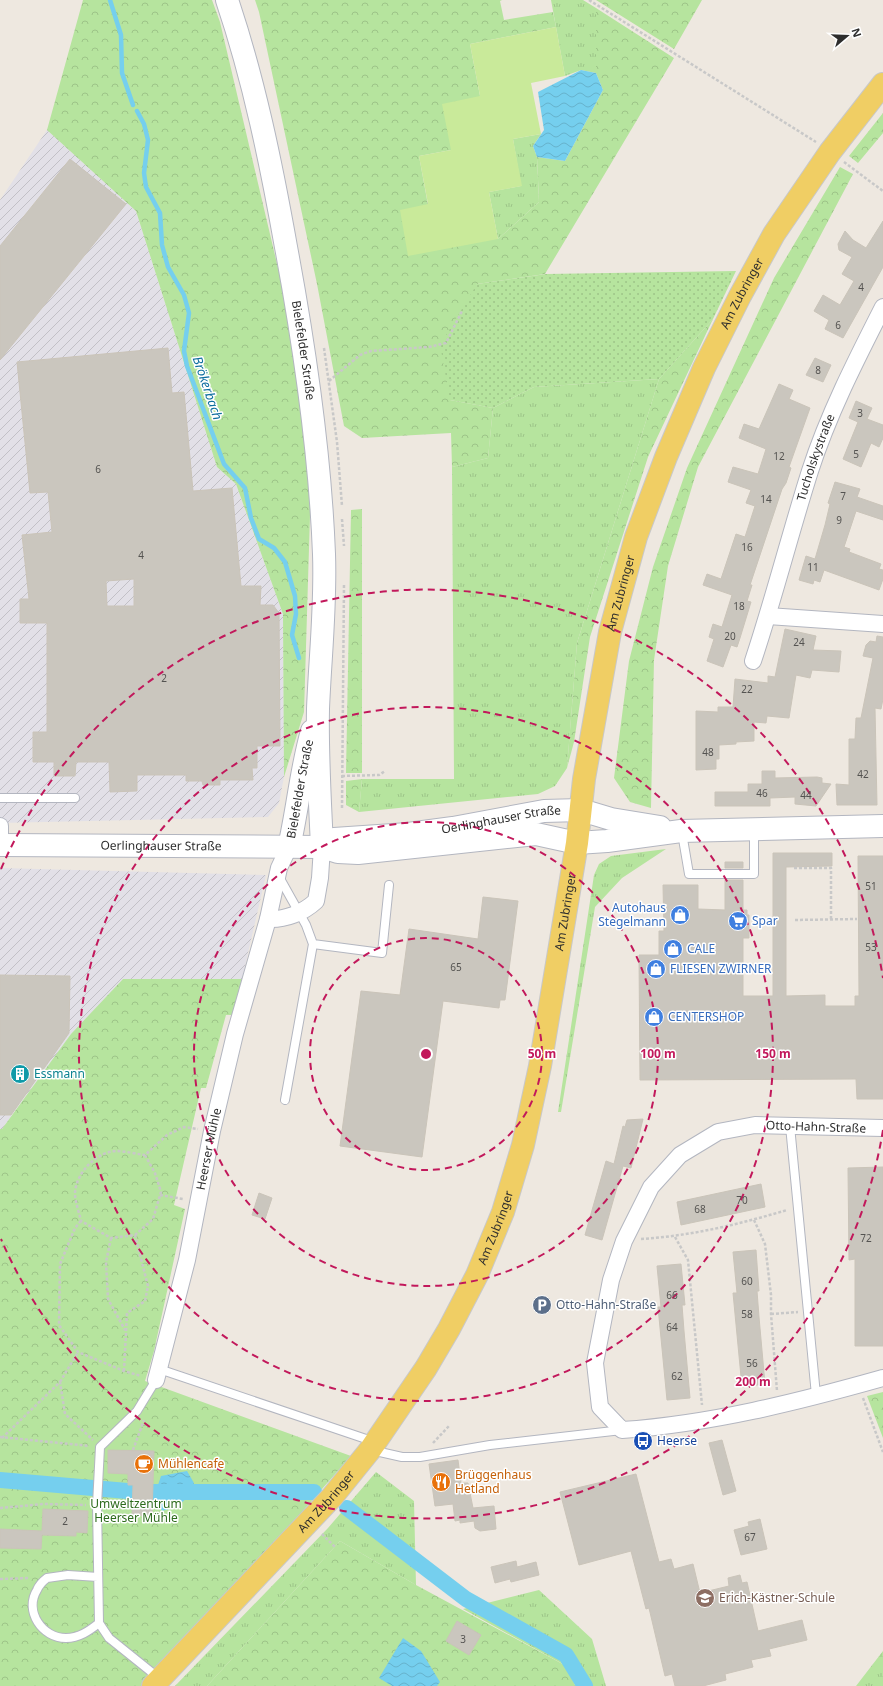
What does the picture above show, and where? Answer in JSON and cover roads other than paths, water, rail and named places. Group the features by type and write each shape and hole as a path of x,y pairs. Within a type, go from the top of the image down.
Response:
{"main road":[{"name":"Bielefelder Straße","path":"226,0 256,100 274,180 312,399 318,453 324,556 324,616 318,709 322,847"},
{"name":"Am Zubringer","path":"156,1682 332,1497 373,1446 415,1386 449,1330 477,1275 503,1212 523,1145 540,1066 577,843 584,778 610,632 636,537 666,457 704,368 740,296 774,234 830,152 883,84"},
{"name":"Bielefelder Straße","path":"289,847 304,759 318,709"},
{"name":"Oerlinghauser Straße","path":"322,847 334,839 408,834 453,828 544,811 581,810 611,818 681,831"},
{"name":"Oerlinghauser Straße","path":"0,845 322,847 338,852 358,853 536,834 577,843 681,831 883,826"}],"street":[{"name":"Tucholskystraße","path":"753,661 768,616 810,470 849,374 883,307"},
{"path":"768,616 883,624"},
{"path":"0,826 0,845"},
{"name":"Heerser Mühle","path":"157,1375 187,1260 212,1131 235,1034 268,919 278,875 289,847"},
{"path":"268,919 276,919 300,913 316,901 320,878 322,847"},
{"name":"Otto-Hahn-Straße","path":"622,1430 600,1407 595,1363 611,1280 624,1240 651,1187 680,1155 718,1132 755,1125 883,1128"},
{"path":"622,1430 667,1427 703,1421 778,1405 883,1378"}],"lane":[{"path":"0,798 75,798"},
{"path":"681,831 689,874 754,874 754,830"},
{"path":"278,875 300,913 313,944 285,1100"},
{"path":"313,944 382,952 389,885"},
{"path":"790,1126 816,1395"},
{"path":"156,1682 109,1638 99,1623 97,1502 100,1447 137,1411 157,1375 373,1446 402,1457 420,1457 490,1445 622,1430"},
{"path":"98,1577 68,1575 47,1578 36,1590 32,1605 35,1618 42,1628 56,1637 67,1638 88,1632 99,1623"}],"water":[{"path":"581,70 596,73 603,90 565,161 537,157 533,146 544,130 538,92"},
{"path":"187,1471 194,1483 185,1499 174,1507 162,1511 156,1498 133,1498 133,1487 157,1488 161,1476"},
{"path":"403,1638 421,1651 440,1682 437,1686 392,1686 379,1678"}],"waterway":[{"name":"Brökerbach","path":"110,0 121,35 122,73 133,105"},
{"name":"Brökerbach","path":"137,111 144,124 148,140 144,173 146,187 160,213 162,245 168,267 184,295 189,313 184,351 187,366 224,464 245,488 251,518 259,539 274,548 285,562 295,596 296,614 292,635 299,658"},
{"path":"0,1480 139,1492 314,1492"},
{"path":"347,1508 466,1599 566,1655 585,1686"}],"place":[{"name":"Autohaus Stegelmann","path":"680,915"},
{"name":"Spar","path":"738,921"},
{"name":"CALE","path":"673,949"},
{"name":"FLIESEN ZWIRNER","path":"656,969"},
{"name":"CENTERSHOP","path":"654,1017"},
{"name":"Essmann","path":"20,1074"},
{"name":"Otto-Hahn-Straße","path":"542,1305"},
{"name":"Heerse","path":"643,1441"},
{"name":"Mühlencafe","path":"144,1464"},
{"name":"Brüggenhaus Hetland","path":"441,1482"},
{"name":"Erich-Kästner-Schule","path":"705,1598"}],"park label":[{"name":"Umweltzentrum Heerser Mühle","path":"136,1511"}]}
